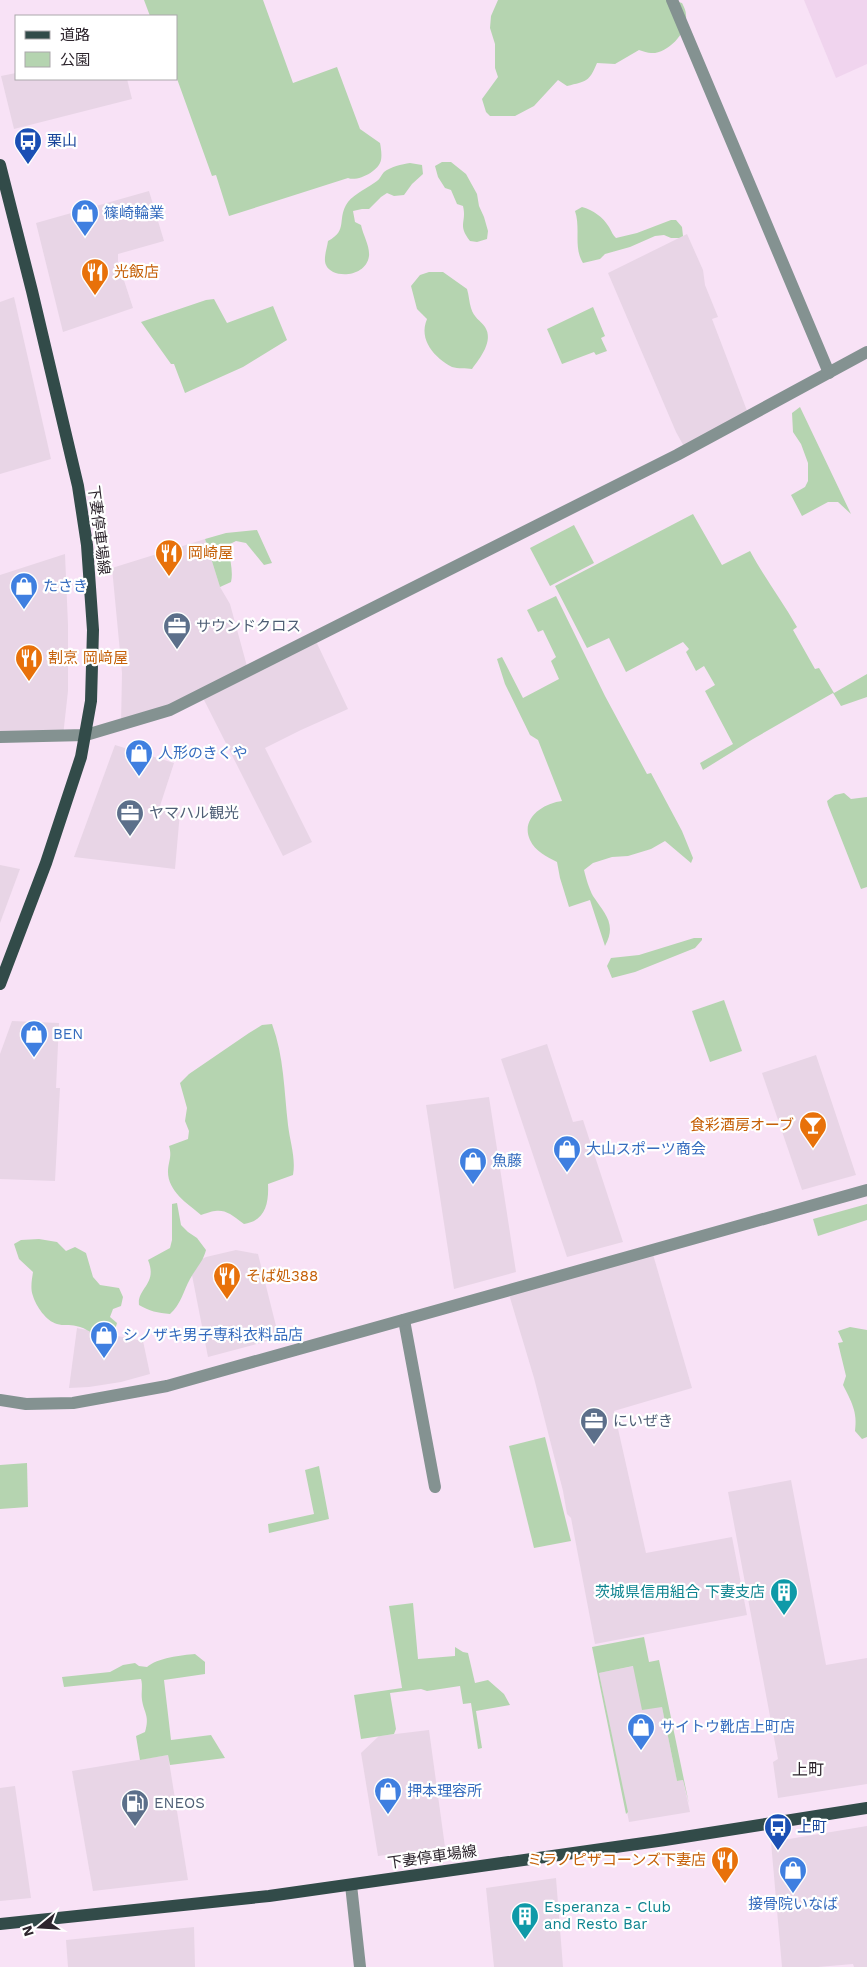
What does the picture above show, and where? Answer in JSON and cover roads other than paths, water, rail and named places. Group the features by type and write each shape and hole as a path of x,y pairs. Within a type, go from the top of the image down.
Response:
{"main road":[{"name":"下妻停車場線","path":"0,165 76,477 87,545 93,630 91,701 81,757 46,863 0,984"},
{"name":"下妻停車場線","path":"0,1924 236,1901 647,1843 867,1808"}],"street":[{"path":"672,0 829,373"},
{"path":"0,738 86,735 170,710 677,455 867,352"},
{"path":"0,1400 26,1404 73,1402 166,1386 867,1190"},
{"path":"404,1320 435,1488"},
{"path":"351,1885 360,1967"}],"place":[{"name":"栗山","path":"28,165"},
{"name":"篠崎輪業","path":"85,237"},
{"name":"光飯店","path":"95,296"},
{"name":"岡崎屋","path":"169,577"},
{"name":"たさき","path":"24,610"},
{"name":"サウンドクロス","path":"177,650"},
{"name":"割烹 岡﨑屋","path":"29,682"},
{"name":"人形のきくや","path":"139,777"},
{"name":"ヤマハル観光","path":"130,837"},
{"name":"BEN","path":"34,1058"},
{"name":"食彩酒房オーブ","path":"813,1149"},
{"name":"大山スポーツ商会","path":"567,1173"},
{"name":"魚藤","path":"473,1185"},
{"name":"そば処388","path":"227,1300"},
{"name":"シノザキ男子専科衣料品店","path":"104,1359"},
{"name":"にいぜき","path":"594,1445"},
{"name":"茨城県信用組合 下妻支店","path":"784,1616"},
{"name":"サイトウ靴店上町店","path":"641,1751"},
{"name":"押本理容所","path":"388,1815"},
{"name":"ENEOS","path":"135,1827"},
{"name":"上町","path":"778,1851"},
{"name":"ミラノピザコーンズ下妻店","path":"725,1884"},
{"name":"接骨院いなば","path":"793,1894"},
{"name":"Esperanza - Club and Resto Bar","path":"525,1940"}],"district":[{"name":"上町","path":"808,1769"}]}
